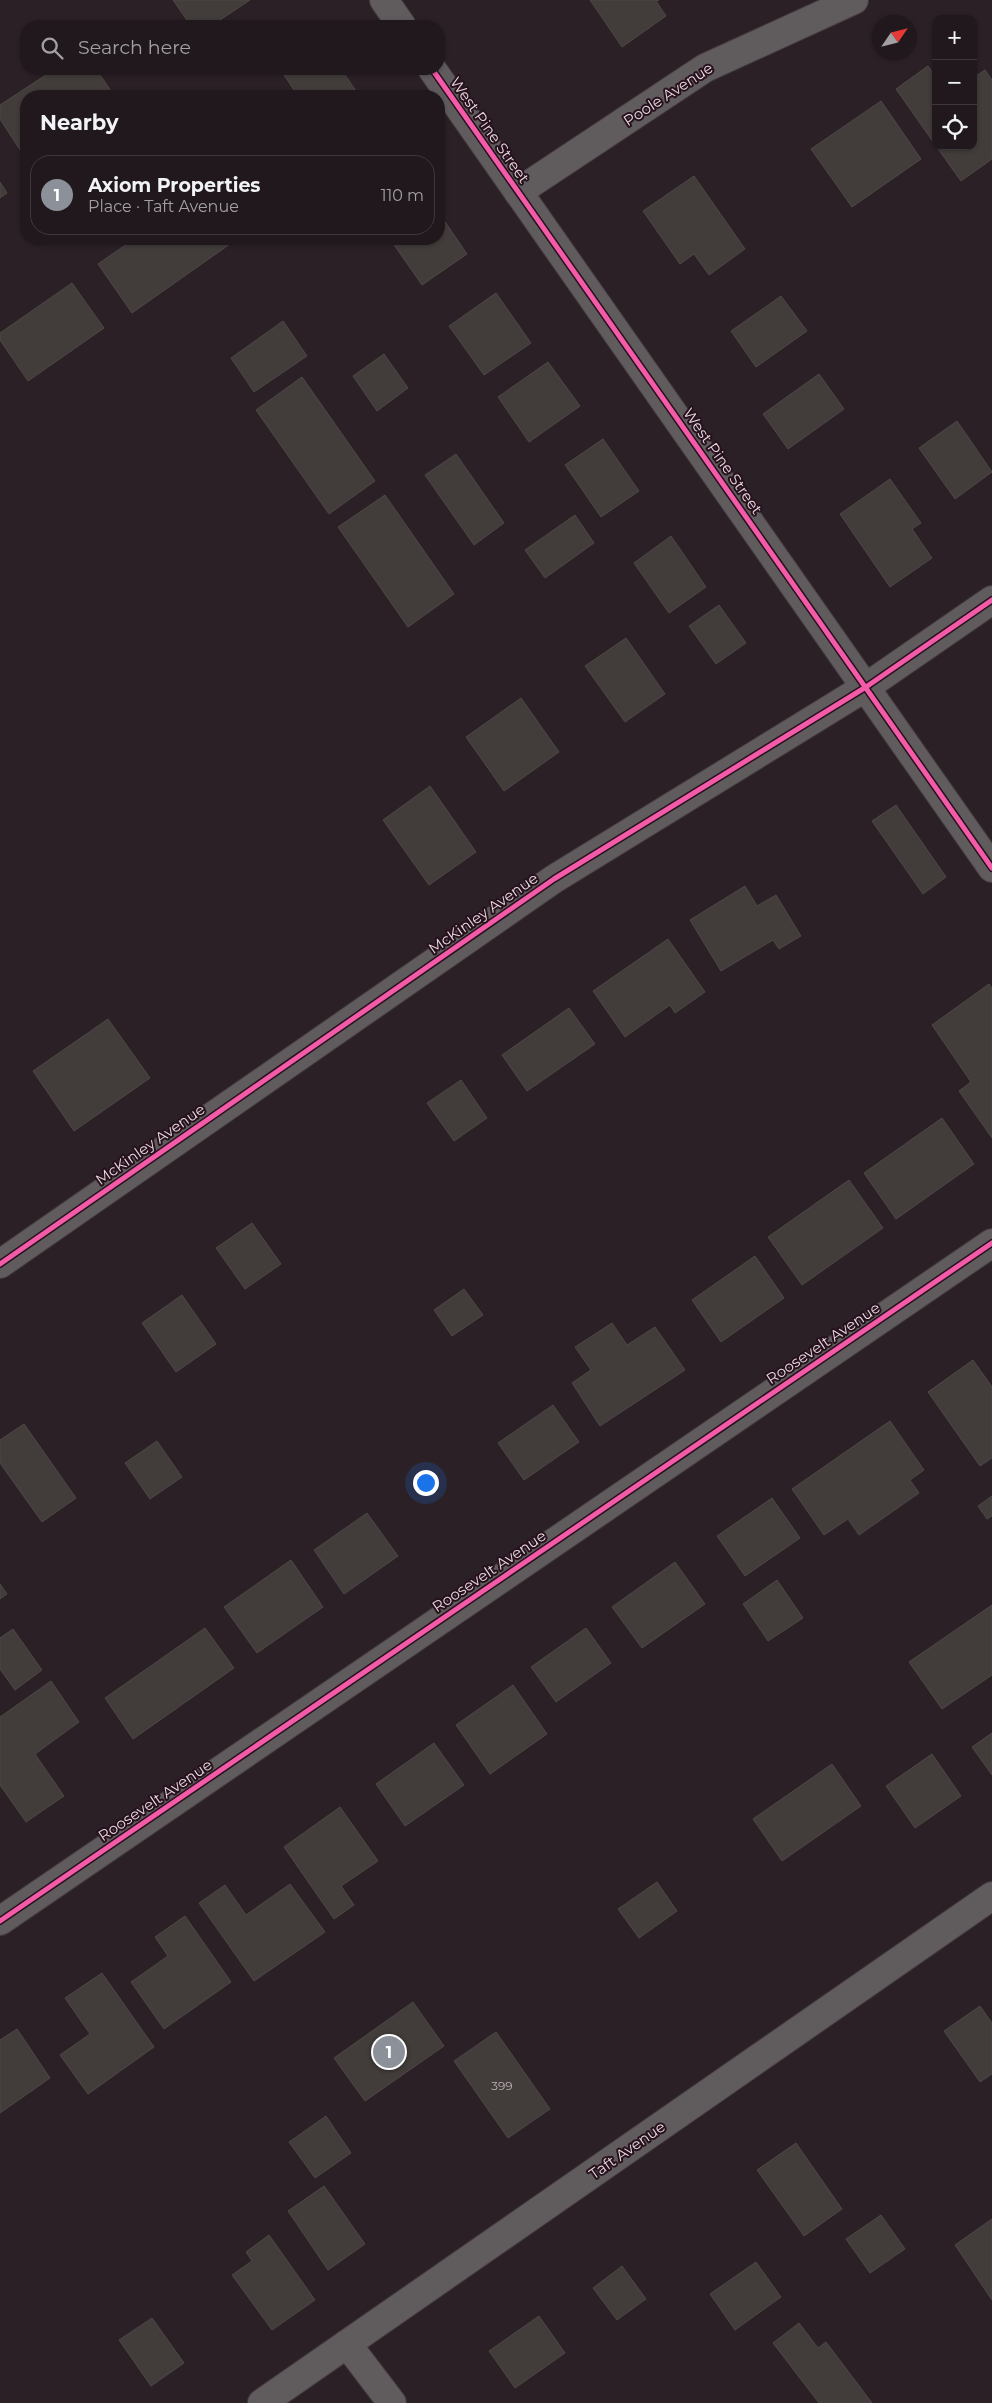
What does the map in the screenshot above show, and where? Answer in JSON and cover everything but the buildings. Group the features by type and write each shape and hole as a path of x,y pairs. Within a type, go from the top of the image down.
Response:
{"street":[{"path":"384,0 398,20"},
{"name":"Poole Avenue","path":"518,192 705,68 854,0"},
{"name":"West Pine Street","path":"436,75 992,868"},
{"name":"McKinley Avenue","path":"0,1264 554,879 866,688 992,600"},
{"name":"Roosevelt Avenue","path":"0,1921 992,1243"},
{"name":"Taft Avenue","path":"262,2403 992,1896"},
{"path":"347,2344 392,2403"}],"cycle path":[{"path":"436,75 992,868"},
{"path":"0,1264 554,879 866,687 992,600"},
{"path":"0,1921 992,1243"}],"place":[{"name":"Axiom Properties","path":"389,2052"}]}
